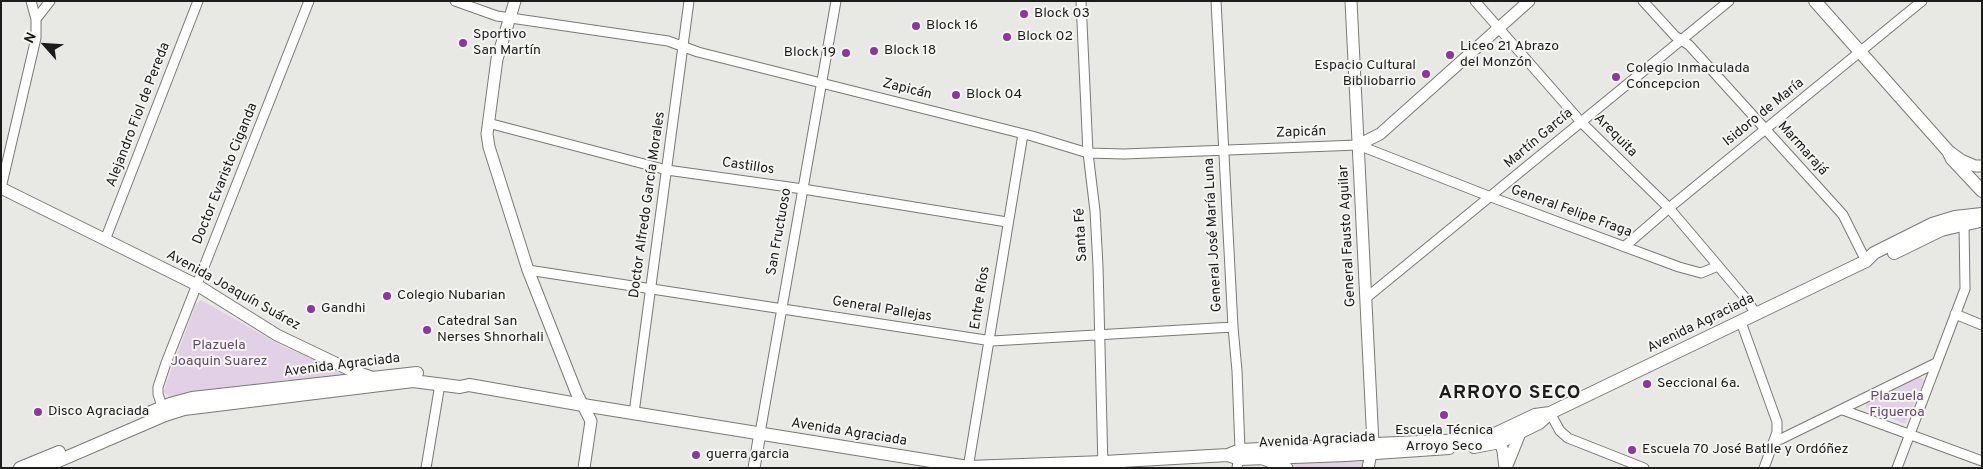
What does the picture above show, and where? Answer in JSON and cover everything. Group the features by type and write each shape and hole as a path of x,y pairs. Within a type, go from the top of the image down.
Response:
{"main road":[{"path":"1815,1 1948,151 1952,159 1980,190"},
{"name":"Avenida Agraciada","path":"1236,458 1262,458 1498,438 1520,433 1539,423 1550,413 1866,261 1874,253 1932,224 1955,217 1982,214"},
{"name":"Avenida Agraciada","path":"1866,261 1879,260 1933,234 1982,220"},
{"name":"Avenida Agraciada","path":"42,468 192,398 371,377 422,373 462,379 469,385"},
{"name":"Avenida Agraciada","path":"20,468 163,411 413,381 460,387 469,385 968,467 1104,465 1373,448"},
{"name":"Avenida Agraciada","path":"1498,438 1535,415 1550,413"}],"street":[{"path":"1,188 37,30 32,1"},
{"path":"36,19 50,1"},
{"name":"Alejandro Fiol de Pereda","path":"105,240 198,1"},
{"name":"Doctor Evaristo Ciganda","path":"163,411 158,386 166,363 309,1"},
{"name":"Zapicán","path":"455,1 486,13 668,40 683,47 1023,134 1088,153 1124,154 1358,145"},
{"path":"515,1 497,58 487,134 528,270 577,394 591,421 584,468"},
{"name":"Doctor Alfredo García Morales","path":"634,413 689,1"},
{"name":"San Fructuoso","path":"754,468 836,1"},
{"name":"Santa Fé","path":"1082,1 1088,153 1095,210 1104,465"},
{"name":"General José María Luna","path":"1216,1 1233,328 1236,458"},
{"name":"General Fausto Aguilar","path":"1351,1 1373,448 1368,468"},
{"name":"Arequita","path":"1475,1 1581,122 1669,208 1718,266"},
{"path":"1358,145 1380,134 1529,1"},
{"name":"Marmarajá","path":"1643,1 1689,45 1843,215 1866,261"},
{"name":"Martín García","path":"1366,298 1729,1"},
{"name":"Isidoro de María","path":"1624,247 1922,1"},
{"name":"Castillos","path":"488,123 667,170 803,189 1007,222"},
{"name":"Entre Ríos","path":"968,467 1023,134"},
{"path":"1380,134 1376,146 1380,153"},
{"name":"General Felipe Fraga","path":"1358,145 1693,272 1701,273 1718,266"},
{"path":"1948,151 1980,168 1980,190"},
{"name":"Avenida Joaquín Suárez","path":"1,188 197,285 276,334 348,369 371,377"},
{"path":"1897,468 1965,289 1964,224"},
{"path":"1718,266 1748,300 1756,314"},
{"name":"General Pallejas","path":"528,270 988,341 1233,328"},
{"path":"1955,314 1982,325"},
{"path":"1741,322 1777,422 1775,440 1764,468"},
{"path":"1775,440 1782,439 1936,364"},
{"path":"426,468 440,384"},
{"path":"1842,410 1982,461"},
{"path":"1550,413 1560,431 1568,438 1644,468"},
{"path":"1506,468 1520,433"},
{"path":"1498,438 1506,468"},
{"path":"1262,458 1287,468"}],"green space":[{"name":"Plazuela Joaquin Suarez","path":"201,300 284,347 345,372 345,375 169,397 164,392 167,381 196,304"},
{"name":"Plazuela Figueroa","path":"1921,377 1924,381 1905,424 1866,408 1866,403"},
{"path":"1362,459 1364,462 1362,468 1299,468 1290,463"}],"place":[{"name":"Block 03","path":"1024,14"},
{"name":"Block 16","path":"916,26"},
{"name":"Block 02","path":"1007,37"},
{"name":"Sportivo San Martín","path":"463,43"},
{"name":"Block 18","path":"874,51"},
{"name":"Block 19","path":"846,53"},
{"name":"Liceo 21 Abrazo del Monzón","path":"1450,55"},
{"name":"Espacio Cultural Bibliobarrio","path":"1426,74"},
{"name":"Colegio Inmaculada Concepcion","path":"1616,77"},
{"name":"Block 04","path":"956,95"},
{"name":"Colegio Nubarian","path":"387,296"},
{"name":"Gandhi","path":"311,309"},
{"name":"Catedral San Nerses Shnorhali","path":"427,330"},
{"name":"Seccional 6a.","path":"1647,384"},
{"name":"Disco Agraciada","path":"38,412"},
{"name":"Escuela Técnica Arroyo Seco","path":"1444,415"},
{"name":"Escuela 70 José Batlle y Ordóñez","path":"1632,450"},
{"name":"guerra garcia","path":"696,455"}],"district":[{"name":"ARROYO SECO","path":"1510,394"}]}
